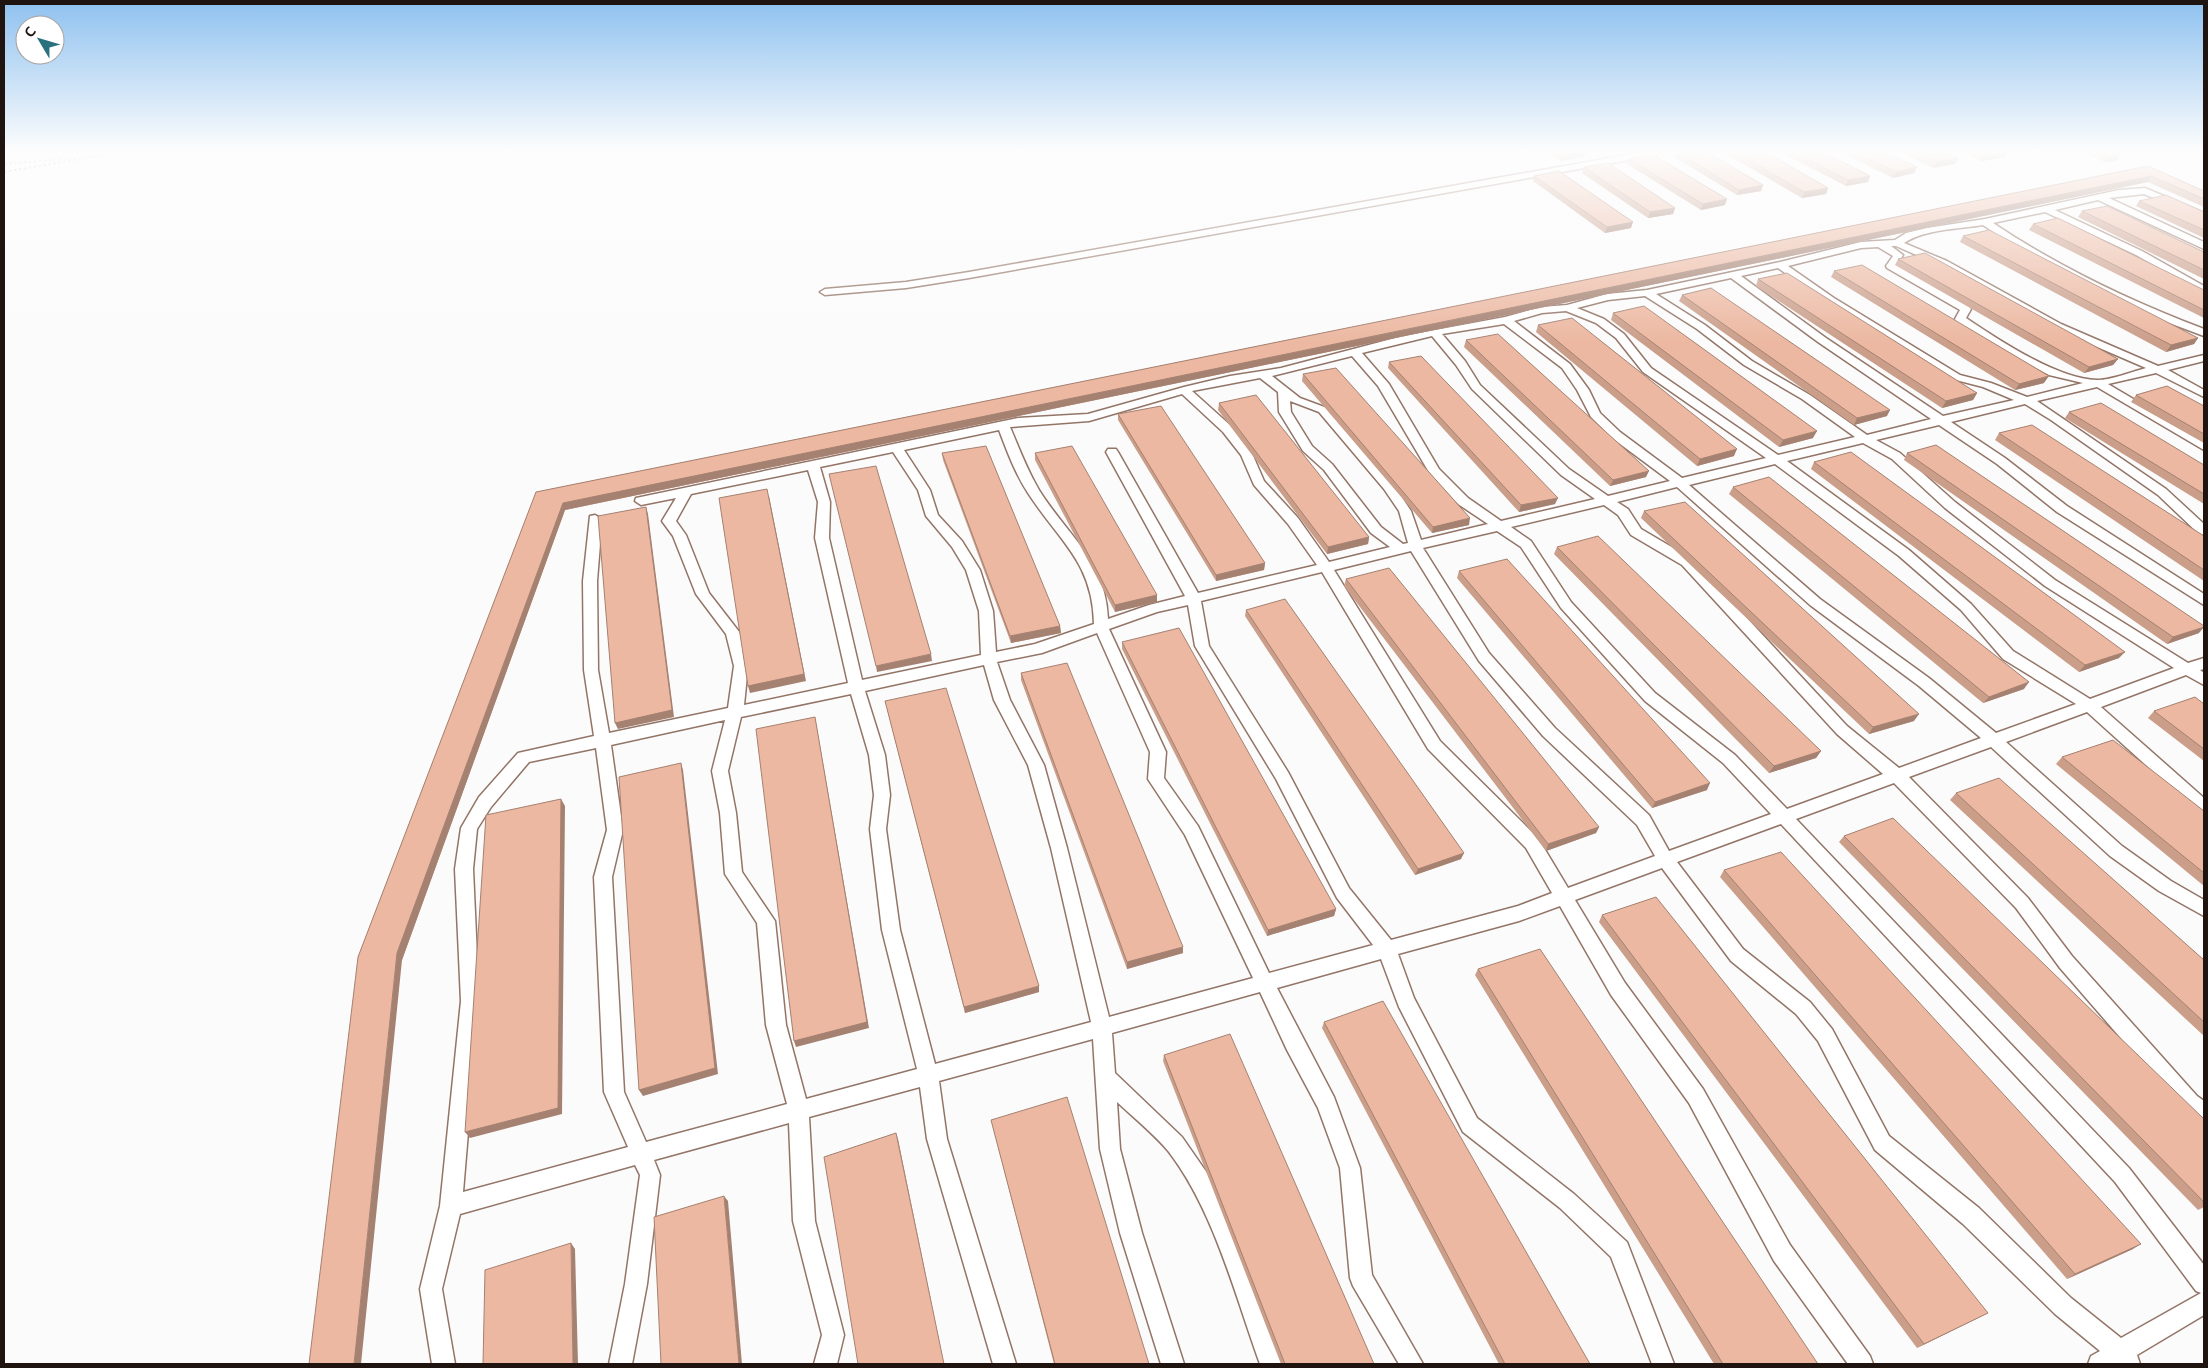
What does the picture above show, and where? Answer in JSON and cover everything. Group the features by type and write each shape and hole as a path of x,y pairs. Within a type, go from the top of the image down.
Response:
{"lane":[{"path":"825,292 906,285 969,275 1300,216"},
{"path":"1897,243 1909,235 2011,216"},
{"path":"2061,216 2139,253 2204,290"},
{"path":"2139,216 2204,246"},
{"path":"1985,222 2031,252 2136,307 2204,333"},
{"path":"641,501 1003,425 1088,417 1184,390 1282,370 1354,350 1436,334 1466,326 1506,320 1541,310 1567,308 1607,297 1647,293 1734,275 1861,245 1897,243 1943,263 2057,326 2159,370 2204,394"},
{"path":"1880,244 1898,255 1891,266 1966,309 1960,319 1992,341 2053,373 2100,384 2204,446"},
{"path":"1780,265 1830,300 1956,377 1987,384 2028,401 2055,417 2162,492 2204,531"},
{"path":"1734,275 1822,340 2001,461 2062,509 2204,600"},
{"path":"1647,293 1701,327 1748,363 1831,413 1865,439 1896,456 1950,505 2050,583 2196,666 2204,680"},
{"path":"1567,308 1600,321 1620,336 1647,370 1776,460 1904,553 1966,607 2008,655 2089,705 2204,807"},
{"path":"1506,320 1566,366 1583,390 1595,415 1616,435 1680,483 1815,602 1924,682 1994,740 2116,851 2165,886 2204,909"},
{"path":"1436,334 1461,363 1476,387 1521,431 1565,472 1623,512 1636,532 1686,562 1842,730 1896,775 2022,903 2066,962 2190,1103 2204,1113"},
{"path":"1354,350 1382,384 1434,470 1463,501 1526,544 1566,605 1650,696 1729,759 2122,1175 2204,1283"},
{"path":"443,1364 431,1289 452,1206 470,1001 464,869 469,828 485,802 524,757 1037,649 1154,608 2204,358"},
{"path":"1261,373 1296,400 1323,410 1389,487 1405,511 1412,529 1408,548"},
{"path":"1184,390 1227,429 1247,454 1258,482 1293,521 1326,567 1434,745 1532,843 1565,896 1618,989 1696,1096 1782,1253 1862,1364"},
{"path":"1284,391 1285,412 1307,448 1328,467 1376,530 1408,548 1484,658 1549,732 1643,820 1665,860 1737,955 1802,1008 1825,1034 1882,1143 1971,1216 2063,1306 2124,1358"},
{"path":"2126,414 2142,410"},
{"path":"1003,425 1033,491 1079,549 1095,579 1102,608 1101,627 1158,752 1156,780 1192,831 1266,982 1294,1044 1327,1104 1350,1168 1361,1278 1412,1364"},
{"path":"896,447 924,490 932,516 957,544 973,570 986,611 989,658 1002,700 1036,765 1059,848 1102,1027 1110,1149 1131,1233 1172,1364"},
{"path":"1112,452 1194,599 1202,646 1282,776 1343,893 1387,949 1406,1001 1470,1125 1567,1201 1619,1250 1663,1364"},
{"path":"813,466 824,502 822,538 856,687 877,755 882,795 878,829 890,930 928,1075 938,1140 1005,1364"},
{"path":"687,490 669,521 679,536 703,594 733,633 741,666 735,712 720,771 728,813 734,874 766,921 776,1025 799,1111 804,1221 833,1335 826,1364"},
{"path":"595,519 590,581 591,670 611,793 614,830 603,877 614,1092 650,1175 636,1284 621,1364"},
{"path":"452,1206 1519,913 2196,666"},
{"path":"1106,1078 1175,1144 1200,1180 1236,1264 1271,1364"},
{"path":"2099,1364 2124,1358 2204,1303"}],"building":[{"path":"1591,216 1624,216 1633,222 1607,227"},
{"path":"1902,216 1958,216 563,503 397,953 354,1364 309,1364 358,957 536,492"},
{"path":"2092,216 2128,216 2204,252 2204,270"},
{"path":"2172,216 2204,216 2204,230"},
{"path":"2058,218 2204,290 2204,310 2033,224"},
{"path":"1989,230 2198,338 2171,345 1963,236"},
{"path":"1925,253 2118,359 2089,367 1898,259"},
{"path":"1862,265 2049,376 2019,384 1834,271"},
{"path":"1787,273 1977,393 1946,401 1758,279"},
{"path":"1711,288 1890,410 1857,418 1682,295"},
{"path":"1644,306 1817,431 1783,440 1613,313"},
{"path":"1572,318 1737,449 1700,459 1538,325"},
{"path":"1498,334 1649,471 1613,480 1466,340"},
{"path":"1421,356 1558,498 1521,505 1389,362"},
{"path":"1336,368 1470,518 1433,527 1303,374"},
{"path":"2167,386 2204,406 2204,434 2136,395"},
{"path":"1256,395 1369,537 1328,547 1219,403"},
{"path":"2101,403 2204,465 2204,494 2069,412"},
{"path":"1161,406 1265,563 1216,575 1118,414"},
{"path":"2032,425 2204,536 2204,570 1999,433"},
{"path":"1936,445 2204,627 2173,637 1907,453"},
{"path":"986,446 1060,626 1010,636 942,453"},
{"path":"1072,446 1157,595 1115,605 1035,453"},
{"path":"1851,452 2125,652 2085,665 1814,462"},
{"path":"876,466 931,654 876,666 829,474"},
{"path":"1769,477 2029,682 1989,697 1733,487"},
{"path":"767,489 804,674 748,686 719,498"},
{"path":"1685,502 1919,714 1873,727 1644,511"},
{"path":"646,507 672,710 615,723 598,516"},
{"path":"1598,536 1821,751 1774,766 1557,547"},
{"path":"1507,559 1710,783 1655,802 1459,571"},
{"path":"1389,568 1599,827 1548,844 1346,579"},
{"path":"1285,599 1464,853 1418,869 1246,610"},
{"path":"1179,628 1336,909 1268,930 1122,642"},
{"path":"1067,663 1183,947 1127,962 1021,673"},
{"path":"946,688 1039,986 964,1007 885,701"},
{"path":"2195,697 2204,704 2204,749 2154,711"},
{"path":"815,717 867,1022 794,1041 756,729"},
{"path":"2113,740 2204,811 2204,873 2062,757"},
{"path":"681,763 715,1068 639,1090 619,777"},
{"path":"1999,778 2204,960 2204,1022 1956,793"},
{"path":"561,799 558,1108 465,1132 486,815"},
{"path":"1893,818 2204,1119 2204,1202 1844,836"},
{"path":"1781,852 2141,1244 2075,1274 1724,870"},
{"path":"1656,897 1988,1313 1924,1344 1602,915"},
{"path":"1540,949 1818,1364 1723,1364 1478,969"},
{"path":"1383,1001 1590,1364 1505,1364 1324,1022"},
{"path":"1230,1034 1374,1364 1285,1364 1164,1055"},
{"path":"1067,1097 1149,1364 1055,1364 991,1120"},
{"path":"896,1133 944,1364 858,1364 824,1157"},
{"path":"724,1196 739,1364 661,1364 654,1217"},
{"path":"571,1243 573,1364 483,1364 485,1270"}]}
